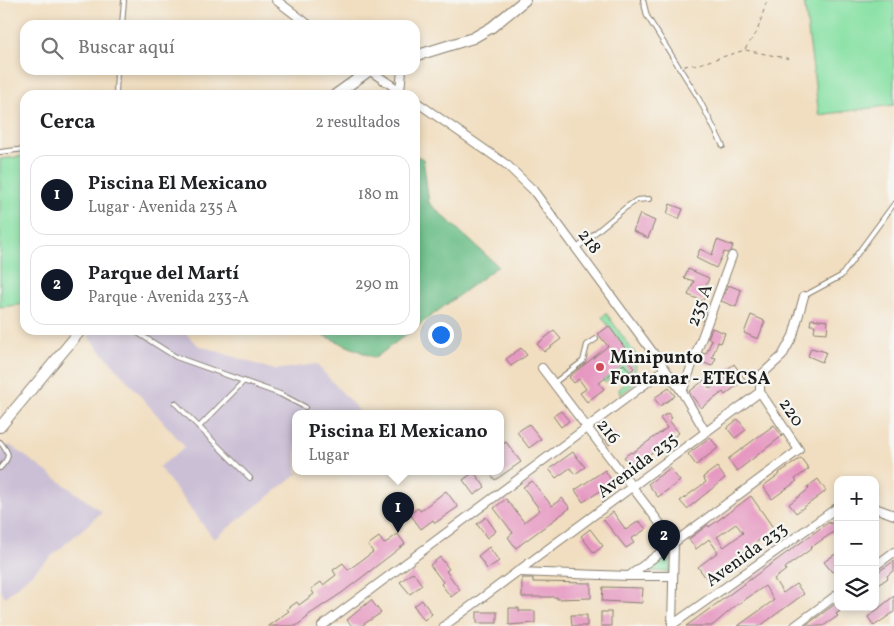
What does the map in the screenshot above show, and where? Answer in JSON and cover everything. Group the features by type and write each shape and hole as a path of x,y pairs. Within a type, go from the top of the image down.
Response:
{"main road":[{"path":"420,54 473,38 492,27 525,0"},
{"path":"342,90 362,75"},
{"path":"0,427 77,335"}],"street":[{"path":"276,0 303,20"},
{"path":"376,75 399,90"},
{"path":"402,75 403,90"},
{"name":"218","path":"420,104 507,165 533,190 682,392 705,431"},
{"name":"235 A","path":"682,392 732,256"},
{"path":"760,392 760,376 782,356 793,336 804,296"},
{"name":"216","path":"542,368 674,542"},
{"path":"322,626 665,369"},
{"name":"Avenida 235","path":"444,626 760,392"},
{"name":"220","path":"674,542 800,450 760,392"},
{"name":"Avenida 233","path":"672,625 834,509"},
{"path":"879,509 894,515"},
{"path":"630,576 674,542"},
{"path":"672,625 674,542"},
{"path":"879,563 894,552"},
{"path":"517,572 674,576"},
{"path":"795,626 834,597"}],"lane":[{"path":"122,20 124,0"},
{"path":"643,0 647,16 700,99 723,146"},
{"path":"116,90 117,75"},
{"path":"0,152 20,150"},
{"path":"577,248 637,200 649,199"},
{"path":"804,296 841,276 894,204"},
{"path":"141,335 176,357 280,394 305,407"},
{"path":"554,383 584,361 587,345 596,339"},
{"path":"199,427 244,381"},
{"path":"175,403 250,478"},
{"path":"0,442 9,455 7,461 0,468"}],"path":[{"path":"745,50 757,32 767,0"},
{"path":"679,67 699,64 745,50 791,59"}],"shaded area":[{"path":"187,335 198,345 274,370 316,364 358,410 292,410 292,475 296,475 214,539 159,467 185,447 88,336"},
{"path":"10,445 102,512 5,597 0,589 0,452"}],"green space":[{"path":"804,0 894,0 894,105 819,115"},
{"path":"20,157 20,305 0,307 0,159"},
{"path":"420,158 423,159 429,203 498,266 420,324"},
{"path":"606,313 636,355 635,383 620,395 619,389 626,383 619,373 605,383 603,380 632,358 602,317"},
{"path":"322,335 405,335 375,358"},
{"path":"671,550 670,572 643,571"}],"building":[{"path":"670,204 683,209 679,219 667,214"},
{"path":"640,214 655,221 648,238 633,231"},
{"path":"717,240 733,246 731,251 724,252 716,268 696,258 700,249 712,255"},
{"path":"688,269 709,278 703,294 706,295 703,301 688,295 694,281 684,278"},
{"path":"728,285 741,290 736,307 721,301"},
{"path":"751,315 765,321 758,339 744,333"},
{"path":"811,319 828,321 827,333 814,332 815,325 810,325"},
{"name":"Minipunto Fontanar - ETECSA","path":"609,326 632,358 629,361 634,368 630,372 624,364 599,383 604,389 587,402 580,393 586,389 579,379 574,383 569,377 608,346 598,334"},
{"path":"712,328 725,333 721,343 718,342 712,357 716,358 712,366 699,361 702,353 706,354 712,340 708,338"},
{"path":"554,331 561,339 544,352 537,344"},
{"path":"521,348 527,355 511,366 506,359"},
{"path":"811,348 826,352 822,362 808,356"},
{"path":"734,364 745,379 725,395 723,392 701,408 689,392 708,377 705,386 707,384 710,389 727,376 724,372"},
{"path":"669,388 675,396 660,406 654,398"},
{"path":"561,411 569,421 561,427 553,416"},
{"path":"668,413 672,418 669,420 679,433 639,462 640,464 633,469 624,457 667,428 660,418"},
{"path":"738,419 746,430 735,438 727,428"},
{"path":"529,424 541,439 529,448 517,432"},
{"path":"774,425 782,436 737,471 728,459"},
{"path":"611,429 618,438 609,445 602,435"},
{"path":"710,437 718,448 696,465 688,454"},
{"path":"506,442 521,462 504,474 504,443"},
{"path":"573,452 585,467 575,474 570,468 556,478 549,469"},
{"path":"801,458 809,469 795,479 797,481 772,499 763,486"},
{"path":"717,467 725,478 687,509 680,501 706,482 703,477"},
{"path":"670,468 680,481 658,497 648,484"},
{"path":"605,470 613,483 583,502 575,490"},
{"path":"470,475 476,475 485,487 474,495 463,480"},
{"path":"491,475 502,475 495,480"},
{"path":"818,479 826,491 796,513 789,504 809,489 807,487"},
{"path":"532,481 552,506 562,498 570,508 516,548 508,537 513,533 494,508 506,499 524,522 540,510 523,487"},
{"path":"446,491 458,507 435,523 433,520 421,529 410,514 418,508 420,511"},
{"path":"751,496 774,529 728,564 706,578 698,567 718,552 709,539 696,549 689,539 708,525 709,527","holes":["736,524 743,533 724,547 717,537"]},
{"path":"613,512 626,530 639,521 646,529 631,539 634,543 626,548 603,519"},
{"path":"486,517 496,531 487,538 477,524"},
{"path":"834,521 834,532 810,548 774,579 783,593 796,584 804,594 760,626 738,626 774,600 765,586 734,607 712,626 686,626 829,522 830,524"},
{"path":"590,529 603,546 594,553 581,536"},
{"path":"398,534 405,544 296,626 268,626 289,611 287,609 297,602 299,605 314,594 311,589 321,582 323,585 336,575 333,570 343,563 348,570 373,552 368,545 379,537 384,544"},
{"path":"489,547 499,561 487,569 478,556"},
{"path":"834,555 834,570 832,572 824,562"},
{"path":"440,557 449,569 446,571 460,590 451,597 441,584 443,582 430,565"},
{"path":"894,561 894,570 887,576 888,578 879,584 879,571"},
{"path":"413,572 422,585 410,594 400,582"},
{"path":"522,578 533,578 533,582 591,583 591,598 522,597"},
{"path":"603,587 643,588 642,603 602,601"},
{"path":"894,596 894,612 874,626 868,617 875,611 879,611 879,608"},
{"path":"371,600 381,613 361,626 352,626 347,620"},
{"path":"422,600 432,614 424,620 414,606"},
{"path":"834,605 834,611 840,611 836,614 838,616 823,626 805,626"},
{"path":"509,608 519,608 519,611 535,611 535,623 509,625"},
{"path":"477,612 497,612 497,623 477,623"},
{"path":"601,612 611,612 611,626 601,626"},
{"path":"571,615 587,615 587,626 572,626"}],"place":[{"name":"Minipunto Fontanar - ETECSA","path":"600,367"},
{"name":"Piscina El Mexicano","path":"398,533"},
{"name":"Parque del Martí","path":"664,561"}]}
